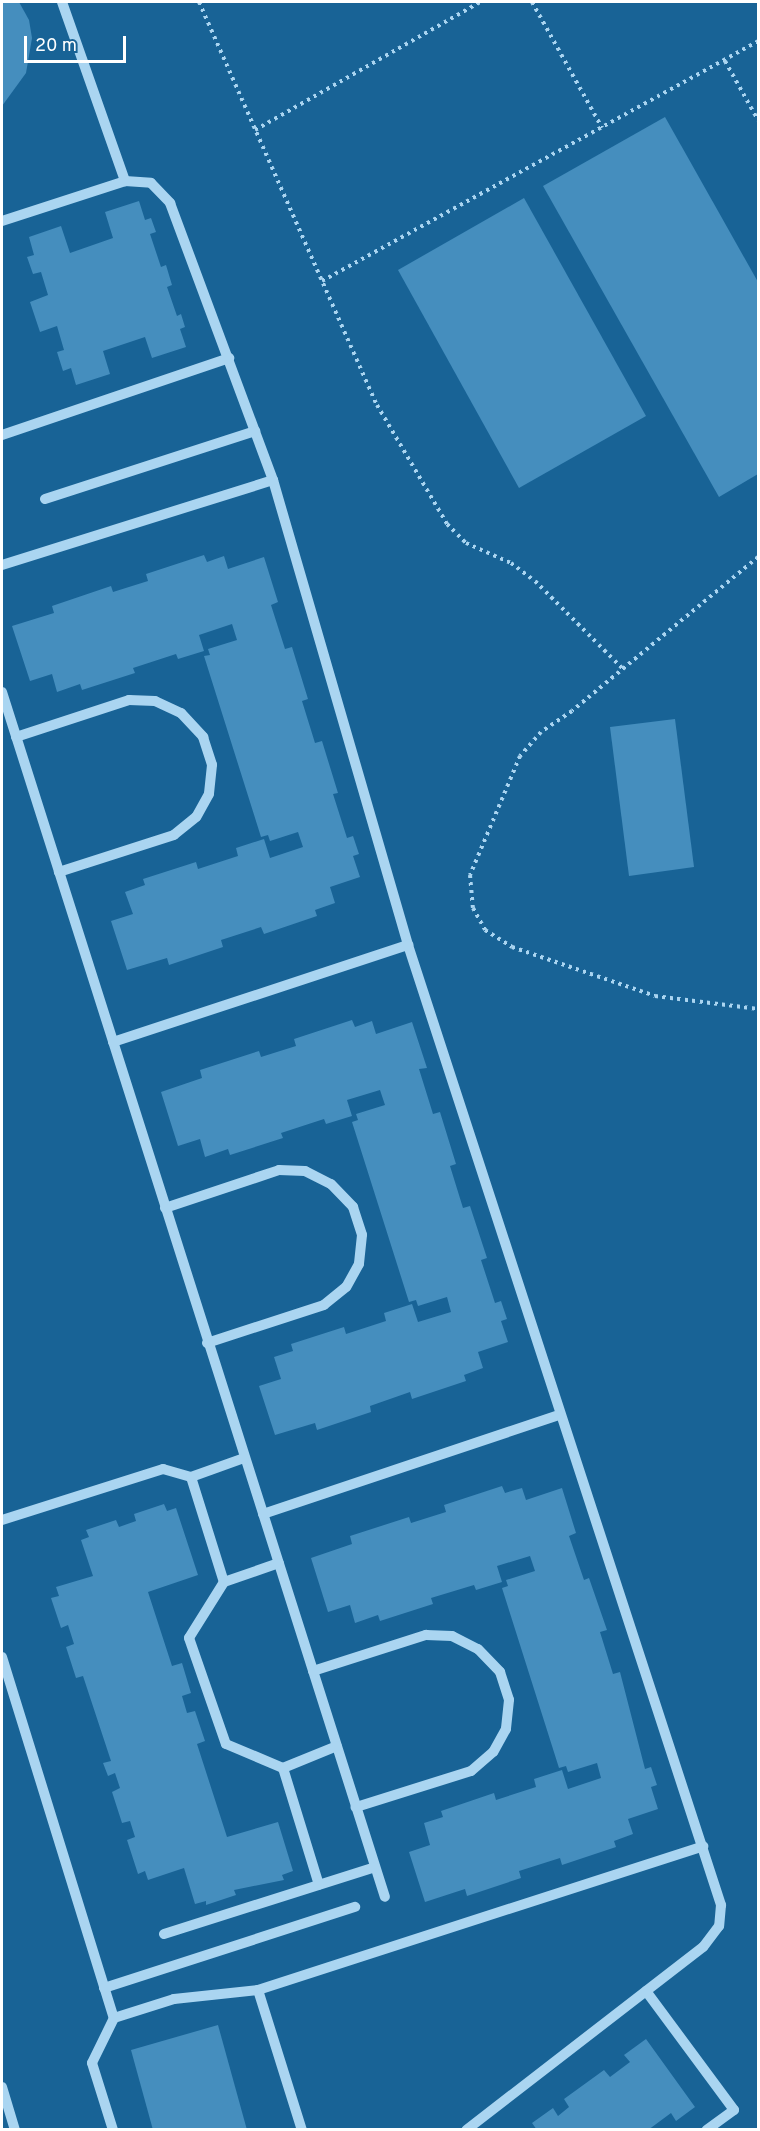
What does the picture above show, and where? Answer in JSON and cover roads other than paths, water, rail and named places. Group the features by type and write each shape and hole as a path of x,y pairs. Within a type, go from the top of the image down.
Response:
{"lane":[{"path":"62,2 125,180"},
{"path":"2,221 125,180 151,183 170,203 273,480 408,945 559,1414 704,1846 721,1905 719,1926 704,1947 466,2130"},
{"path":"2,435 229,358"},
{"path":"45,499 255,431"},
{"path":"2,565 273,480"},
{"path":"2,692 385,1898"},
{"path":"16,737 129,700 155,701 181,713 203,737 212,765 209,794 196,817 174,836 59,872"},
{"path":"113,1042 408,945"},
{"path":"165,1208 279,1170 305,1171 331,1184 353,1207 362,1235 359,1264 346,1287 324,1305 207,1343"},
{"path":"263,1514 559,1414"},
{"path":"2,1520 163,1469 191,1477 244,1458"},
{"path":"191,1477 224,1581"},
{"path":"279,1563 224,1581 189,1638 226,1744 283,1768 337,1746"},
{"path":"313,1671 426,1635 452,1636 478,1649 500,1672 509,1700 506,1729 493,1752 471,1771 356,1807"},
{"path":"2,1657 114,2018 92,2063 113,2130"},
{"path":"283,1768 319,1885"},
{"path":"114,2018 174,1999 258,1990 704,1846"},
{"path":"164,1934 375,1867"},
{"path":"104,1988 355,1907"},
{"path":"258,1990 302,2130"},
{"path":"646,1991 734,2110 706,2130"},
{"path":"2,2086 15,2130"}]}
